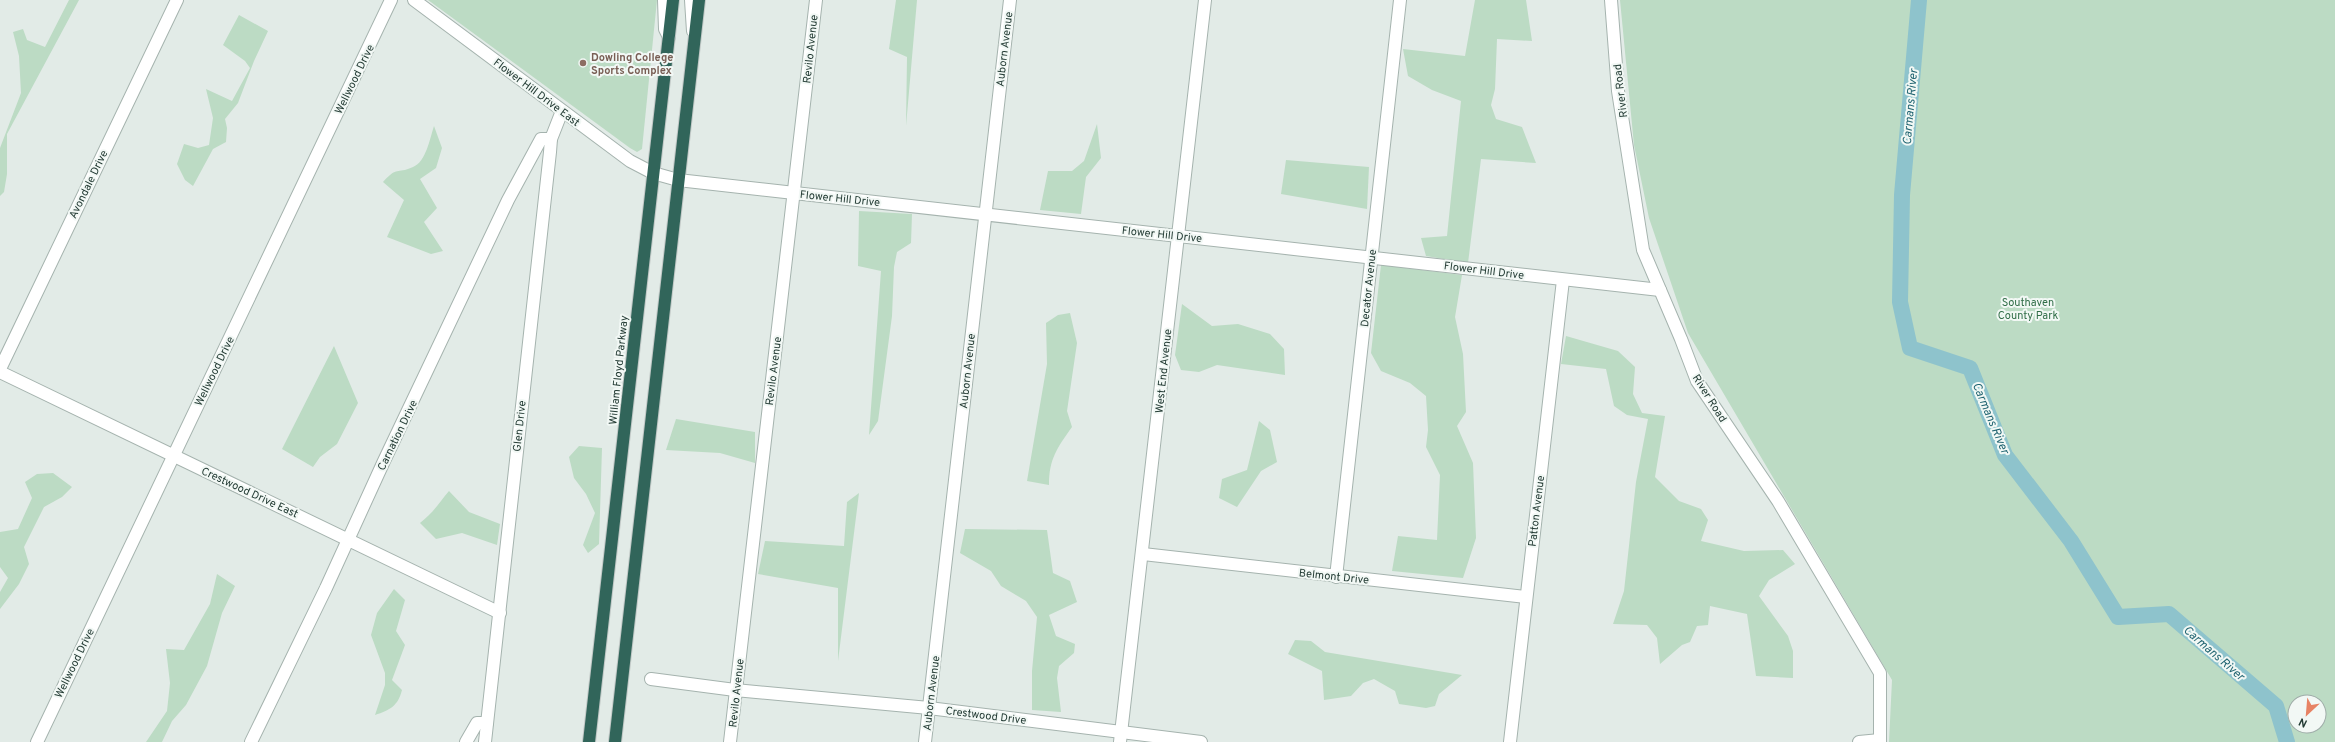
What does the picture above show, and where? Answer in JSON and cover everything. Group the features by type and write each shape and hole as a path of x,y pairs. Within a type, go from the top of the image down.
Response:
{"highway":[{"name":"William Floyd Parkway","path":"589,742 673,0"},
{"path":"615,742 699,0"}],"street":[{"name":"Avondale Drive","path":"0,370 177,0"},
{"name":"Wellwood Drive","path":"37,742 391,0"},
{"name":"Flower Hill Drive East","path":"414,0 630,161 653,173 665,176"},
{"path":"664,0 665,29 669,37"},
{"path":"691,0 694,40"},
{"name":"Revilo Avenue","path":"730,742 816,0"},
{"name":"Auborn Avenue","path":"925,742 1010,0"},
{"name":"West End Avenue","path":"1120,737 1143,554 1205,0"},
{"name":"Decator Avenue","path":"1336,577 1400,0"},
{"name":"River Road","path":"1610,0 1618,91 1643,250 1697,381 1778,501 1880,673 1880,741"},
{"name":"Glen Drive","path":"485,742 552,139 562,111"},
{"name":"Carnation Drive","path":"251,742 530,155 541,139 552,139"},
{"name":"Flower Hill Drive","path":"665,176 678,180 1660,290"},
{"name":"Patton Avenue","path":"1510,742 1563,280"},
{"name":"Crestwood Drive East","path":"0,370 500,613"},
{"name":"Belmont Drive","path":"1143,554 1336,577 1526,597"},
{"name":"Crestwood Drive","path":"651,678 735,690 929,708 1120,737 1201,742"},
{"path":"466,742 477,723 487,723"},
{"path":"1859,742 1880,741"}],"green space":[{"path":"69,0 79,0 7,134 7,174 4,192 0,196 0,148 21,93 19,56 13,32 23,29 27,40 45,47"},
{"name":"Dowling College Sports Complex","path":"428,0 657,0 642,149 637,152 630,148"},
{"path":"896,0 917,0 906,126 907,57 889,49"},
{"path":"1475,0 1526,0 1532,41 1497,39 1495,89 1491,105 1496,119 1522,127 1536,163 1481,159 1468,263 1426,256 1421,238 1447,236 1461,101 1432,90 1408,76 1403,49 1465,56"},
{"name":"Southaven County Park","path":"1620,0 2335,0 2335,742 1889,742 1892,680 1688,333 1649,218 1634,145"},
{"path":"239,15 268,31 254,61 238,103 225,119 227,128 226,142 213,149 193,186 185,180 177,164 184,144 198,148 209,145 213,118 206,89 232,101 250,68 245,61 223,45"},
{"path":"1097,124 1101,158 1086,177 1081,214 1040,210 1048,171 1072,171 1084,161"},
{"path":"434,126 442,148 436,168 420,179 437,208 424,222 443,251 431,254 387,237 404,200 383,182 395,172 413,167 421,160 427,149"},
{"path":"1286,160 1369,167 1367,209 1281,194"},
{"path":"859,211 912,214 911,243 897,252 894,267 892,316 878,421 869,435 881,271 858,266"},
{"path":"1381,265 1462,275 1455,317 1463,354 1466,412 1457,426 1473,463 1476,538 1463,578 1392,571 1398,536 1437,540 1440,475 1426,447 1428,430 1426,396 1410,383 1381,371 1371,353"},
{"path":"1182,304 1212,326 1238,324 1270,334 1284,349 1285,375 1217,365 1199,372 1181,370 1175,355"},
{"path":"1070,313 1077,343 1067,411 1072,427 1062,441 1052,461 1049,485 1027,481 1047,364 1046,323 1058,315"},
{"path":"1566,336 1618,351 1635,367 1633,394 1642,413 1665,416 1655,477 1679,501 1701,509 1708,520 1701,541 1744,551 1783,550 1795,564 1769,580 1759,596 1788,636 1793,651 1793,678 1756,676 1747,614 1710,606 1708,625 1697,626 1690,642 1682,645 1660,664 1657,638 1647,625 1613,624 1624,591 1636,482 1648,419 1627,415 1614,406 1606,369 1561,364"},
{"path":"334,346 358,403 337,444 320,457 313,467 282,449"},
{"path":"676,419 755,432 755,463 720,453 666,450"},
{"path":"1259,421 1270,430 1277,462 1261,471 1237,507 1219,498 1222,479 1247,470"},
{"path":"579,446 602,448 599,544 588,553 583,545 595,513 586,494 574,478 569,457"},
{"path":"53,473 72,487 62,497 44,507 24,547 29,564 19,584 0,609 0,592 8,578 0,567 0,532 18,529 32,498 25,482 37,474"},
{"path":"449,491 469,512 500,524 497,545 462,533 436,539 420,523"},
{"path":"859,493 838,661 838,588 758,574 765,541 844,546 847,502"},
{"path":"965,529 1047,530 1053,573 1070,581 1077,602 1049,615 1056,636 1075,644 1074,653 1059,666 1057,678 1061,712 1032,710 1032,671 1037,617 1026,601 1001,586 991,571 960,553"},
{"path":"217,574 235,586 222,613 207,666 186,705 172,721 162,742 146,742 167,711 170,683 166,649 184,650 210,604"},
{"path":"394,589 405,600 396,631 405,645 392,680 402,690 396,704 393,707 375,715 385,685 385,673 371,635 377,613"},
{"path":"1295,640 1311,641 1325,652 1462,675 1439,694 1435,706 1426,708 1399,704 1395,691 1374,679 1363,683 1351,696 1324,700 1322,671 1288,654"}],"waterway":[{"name":"Carmans River","path":"1919,0 1902,195 1900,302 1910,348 1970,368 2005,455 2071,541 2118,617 2169,614 2276,706 2287,742"}],"place":[{"name":"Dowling College Sports Complex","path":"583,63"}]}
